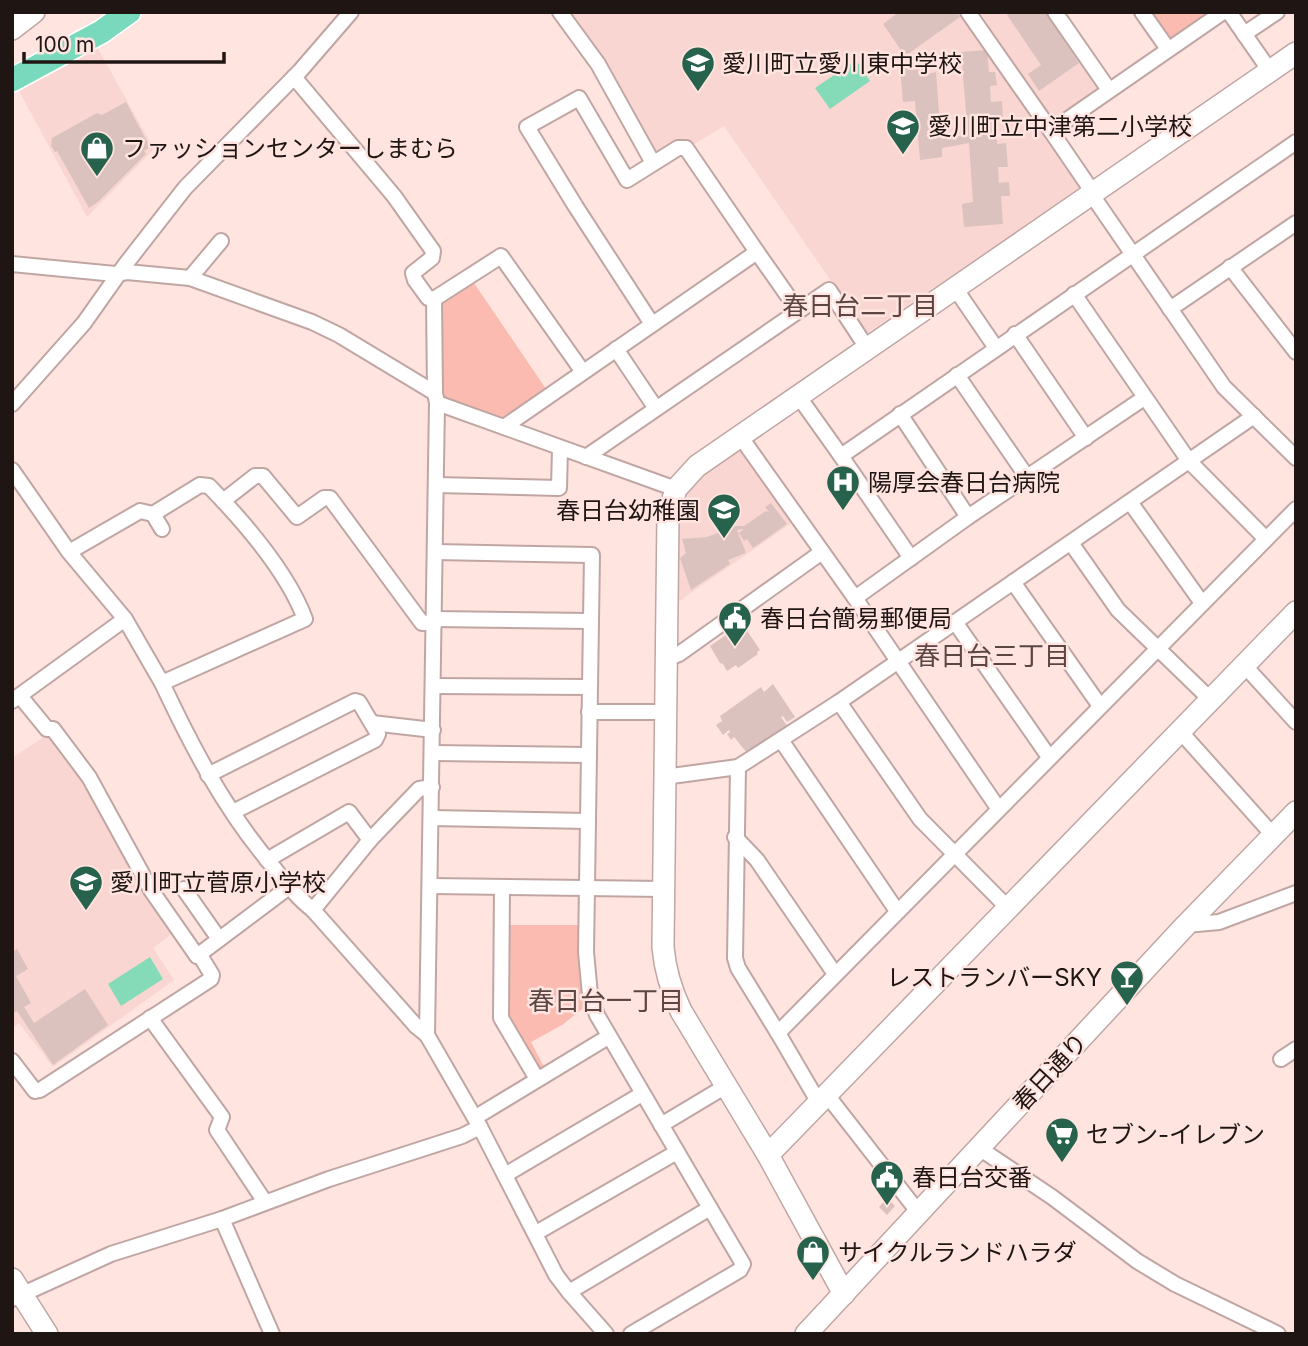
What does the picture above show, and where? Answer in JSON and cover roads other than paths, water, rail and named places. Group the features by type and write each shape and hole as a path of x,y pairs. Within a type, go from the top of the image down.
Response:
{"main road":[{"path":"12,80 102,32 129,12"}],"street":[{"path":"12,29 34,12"},
{"path":"12,404 85,323 185,188 294,77 351,12"},
{"path":"560,12 598,64 653,163"},
{"path":"968,12 1224,387 1296,458"},
{"path":"1055,12 1109,90"},
{"path":"1142,12 1168,49"},
{"path":"1051,131 1223,12"},
{"path":"1229,12 1270,71"},
{"path":"1244,34 1277,12"},
{"path":"844,1294 768,1155 670,989 664,968 668,515 676,489 697,466 1296,53"},
{"path":"294,77 394,196 433,251 432,258 414,273 415,280 428,298 434,299 501,256 583,372"},
{"path":"652,324 527,127 579,97 627,180 678,148 686,148 797,309"},
{"path":"841,456 1296,142"},
{"path":"1170,309 1230,267 1294,228"},
{"path":"190,278 221,241"},
{"path":"504,428 757,252"},
{"path":"12,264 190,278 321,326 436,398 504,428 676,489"},
{"path":"1230,267 1296,352"},
{"path":"955,288 996,348"},
{"path":"586,457 828,290 867,348"},
{"path":"1074,294 1189,461 1266,539"},
{"path":"428,1035 437,485 434,299"},
{"path":"1015,334 1086,438"},
{"path":"616,349 655,407"},
{"path":"957,375 1027,477"},
{"path":"799,397 911,558"},
{"path":"855,598 968,517 1144,398"},
{"path":"900,414 968,517"},
{"path":"664,777 738,766 781,740 1254,416"},
{"path":"740,436 855,598 998,808"},
{"path":"437,485 559,488 560,449"},
{"path":"12,470 69,552 125,619 162,683 208,775 267,860 416,1026 428,1035 478,1122 556,1275 606,1334"},
{"path":"223,501 255,476 263,476 297,517 324,498 330,498 353,535 422,623 590,621"},
{"path":"69,552 140,511 153,514 200,485 209,486 223,501 273,571 296,596 309,622 162,683"},
{"path":"1129,502 1202,603"},
{"path":"778,1033 1296,509"},
{"path":"153,514 162,529"},
{"path":"1072,543 1118,610 1210,699"},
{"path":"436,552 592,555 587,888 587,975 590,995 608,1037 743,1264 740,1270 631,1334"},
{"path":"666,659 679,654 822,552"},
{"path":"1013,582 1100,706"},
{"path":"768,1155 1296,612"},
{"path":"12,1061 35,1091 40,1090 211,979 212,975 201,957 197,956 151,890 89,777 53,729 47,729 16,699 125,619"},
{"path":"955,622 1049,757"},
{"path":"1244,665 1296,722"},
{"path":"434,686 589,687"},
{"path":"208,775 355,701 359,702 377,734 375,740 233,813"},
{"path":"839,702 920,819 1008,908"},
{"path":"589,712 665,712"},
{"path":"372,723 433,730"},
{"path":"1179,730 1273,835"},
{"path":"293,732 301,746"},
{"path":"781,740 897,911"},
{"path":"433,753 588,755"},
{"path":"738,766 735,837 735,958 738,968 823,1099 919,1213"},
{"path":"313,910 370,840 419,789 432,787"},
{"path":"267,860 349,812 370,840"},
{"name":"春日通り","path":"806,1334 1186,925 1296,812"},
{"path":"432,818 588,821"},
{"path":"735,837 757,860 835,974"},
{"path":"431,886 663,889"},
{"path":"197,956 289,887"},
{"path":"502,887 501,1018 537,1079"},
{"path":"184,889 219,939"},
{"path":"1186,925 1219,922 1296,892"},
{"path":"150,1018 222,1118 217,1130 265,1202"},
{"path":"47,1334 16,1291 111,1254 222,1219 329,1178 462,1136 537,1079 608,1037"},
{"path":"1281,1059 1296,1049"},
{"path":"661,1125 726,1086"},
{"path":"505,1175 642,1094"},
{"path":"979,1147 1052,1197 1126,1254 1175,1284 1278,1334"},
{"path":"536,1233 677,1152"},
{"path":"569,1292 710,1208"},
{"path":"222,1219 272,1334"}],"place":[{"name":"愛川町立愛川東中学校","path":"698,93"},
{"name":"愛川町立中津第二小学校","path":"903,156"},
{"name":"ファッションセンターしまむら","path":"97,178"},
{"name":"陽厚会春日台病院","path":"843,512"},
{"name":"春日台幼稚園","path":"724,540"},
{"name":"春日台簡易郵便局","path":"735,648"},
{"name":"愛川町立菅原小学校","path":"86,912"},
{"name":"レストランバーSKY","path":"1127,1007"},
{"name":"セブン-イレブン","path":"1062,1164"},
{"name":"春日台交番","path":"887,1207"},
{"name":"サイクルランドハラダ","path":"813,1282"}],"district":[{"name":"春日台二丁目","path":"860,305"},
{"name":"春日台三丁目","path":"992,655"},
{"name":"春日台一丁目","path":"606,1000"}]}
